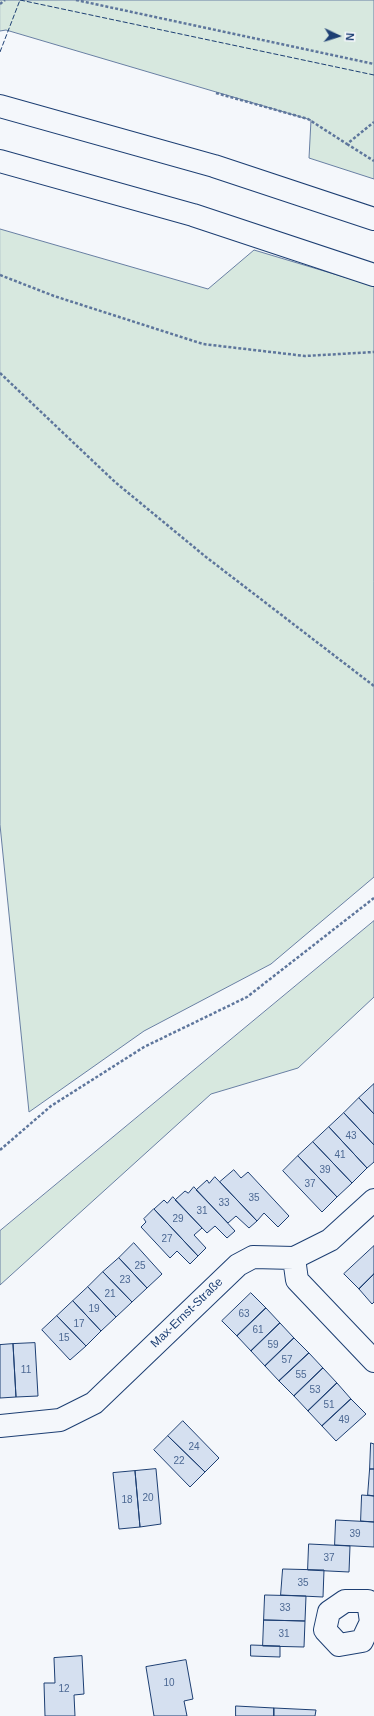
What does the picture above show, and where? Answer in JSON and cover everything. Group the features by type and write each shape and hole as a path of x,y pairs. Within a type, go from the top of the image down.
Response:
{"main road":[{"path":"0,106 214,166 374,219"},
{"path":"4,162 193,215 374,275"},
{"name":"Max-Ernst-Straße","path":"0,1426 60,1420 94,1403 238,1265 253,1257 294,1258 330,1240 374,1200"},
{"path":"294,1258 297,1280 374,1361"}],"path":[{"path":"0,4 5,0"},
{"path":"76,0 374,64"},
{"path":"216,93 308,119 374,161"},
{"path":"347,144 374,122"},
{"path":"0,275 54,296 203,344 305,356 374,352"},
{"path":"0,373 115,482 206,557 374,686"},
{"path":"0,1150 51,1106 144,1048 247,997 374,898"}],"shaded area":[{"path":"0,0 374,0 374,179 309,158 311,120 6,30 0,31"},
{"path":"0,229 208,289 254,250 374,286 374,877 271,964 144,1031 29,1112 0,825"},
{"path":"374,921 374,997 298,1068 211,1094 0,1285 0,1231"}],"building":[{"path":"374,1084 374,1114 359,1098"},
{"path":"359,1098 374,1114 374,1145 344,1113"},
{"path":"344,1113 374,1145 374,1162 367,1168 329,1127"},
{"path":"329,1127 367,1168 352,1183 313,1142"},
{"path":"313,1142 352,1183 337,1197 298,1156"},
{"path":"298,1156 337,1197 322,1212 283,1171"},
{"path":"234,1170 241,1178 248,1172 289,1216 278,1227 264,1213 257,1221 220,1182"},
{"path":"215,1177 257,1221 249,1228 236,1216 228,1223 196,1190 207,1180 209,1183"},
{"path":"194,1187 235,1231 227,1238 215,1226 207,1233 175,1200 185,1191 188,1193"},
{"path":"173,1197 202,1228 194,1235 206,1248 198,1256 154,1209 164,1200 167,1203"},
{"path":"154,1209 198,1256 190,1264 177,1251 170,1258 141,1227 146,1222 144,1219"},
{"path":"134,1243 162,1274 147,1288 119,1258"},
{"path":"374,1246 374,1274 359,1289 344,1274"},
{"path":"119,1258 147,1288 132,1302 103,1272"},
{"path":"103,1272 132,1302 116,1317 88,1287"},
{"path":"374,1274 374,1302 372,1304 359,1289"},
{"path":"88,1287 116,1317 101,1331 73,1301"},
{"path":"251,1293 266,1308 237,1336 222,1321"},
{"path":"73,1301 101,1331 86,1346 57,1316"},
{"path":"266,1308 280,1323 251,1351 237,1336"},
{"path":"57,1316 86,1346 70,1360 42,1330"},
{"path":"280,1323 294,1338 265,1366 251,1351"},
{"path":"294,1338 309,1353 279,1381 265,1366"},
{"path":"35,1343 38,1396 16,1397 13,1344"},
{"path":"13,1344 16,1397 0,1398 0,1345"},
{"path":"309,1353 323,1368 294,1396 279,1381"},
{"path":"323,1368 337,1383 308,1411 294,1396"},
{"path":"337,1383 351,1399 322,1426 308,1411"},
{"path":"351,1399 366,1414 336,1441 322,1426"},
{"path":"183,1421 219,1458 205,1472 168,1436"},
{"path":"168,1436 205,1472 190,1487 154,1450"},
{"path":"371,1443 374,1444 374,1469 370,1469"},
{"path":"156,1469 161,1524 140,1527 135,1471"},
{"path":"370,1469 374,1469 374,1496 368,1495"},
{"path":"135,1471 140,1527 119,1529 113,1473"},
{"path":"362,1495 374,1496 374,1522 361,1521"},
{"path":"336,1520 374,1522 374,1547 335,1545"},
{"path":"309,1544 350,1546 349,1572 308,1570"},
{"path":"283,1569 324,1570 323,1597 281,1595"},
{"path":"265,1595 306,1596 305,1621 264,1620"},
{"path":"264,1620 305,1621 304,1647 263,1646"},
{"path":"251,1645 280,1646 280,1657 251,1656"},
{"path":"82,1656 84,1694 74,1695 75,1716 45,1716 44,1683 55,1683 54,1658"},
{"path":"186,1660 193,1699 184,1701 187,1716 154,1716 146,1667"},
{"path":"236,1706 274,1708 274,1716 236,1716"},
{"path":"274,1708 316,1710 315,1716 274,1716"}],"fence":[{"path":"20,0 374,75"},
{"path":"0,52 20,0"}]}
